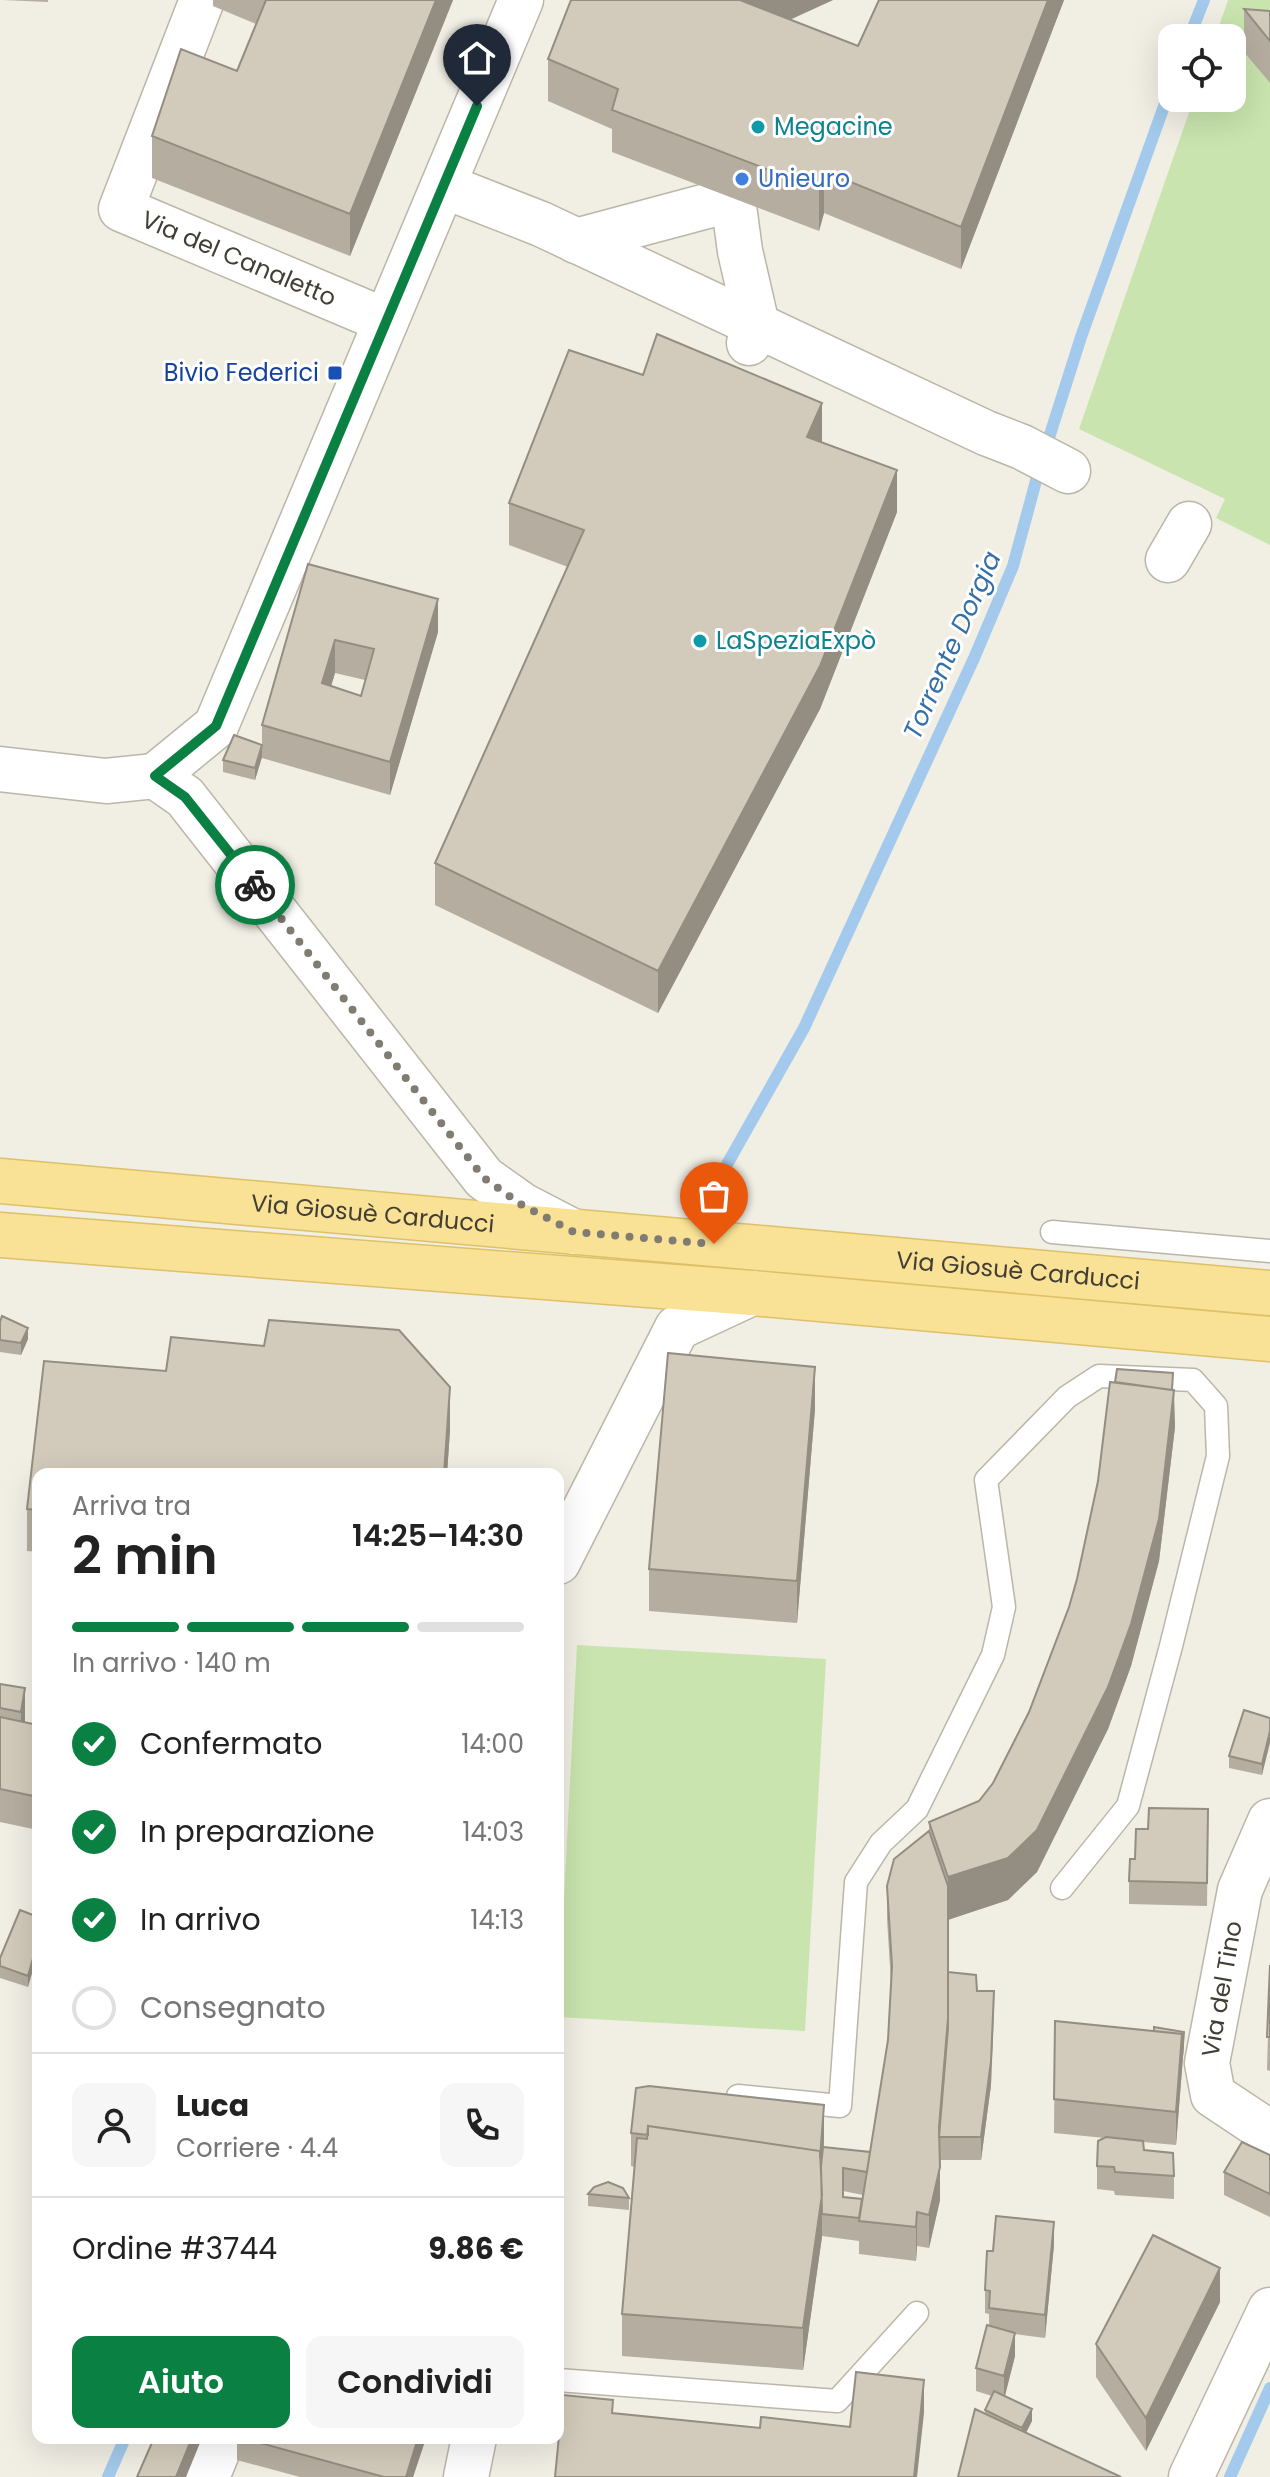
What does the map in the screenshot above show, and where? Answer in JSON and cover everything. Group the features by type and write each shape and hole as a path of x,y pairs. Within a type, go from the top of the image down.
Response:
{"main road":[{"name":"Via Giosuè Carducci","path":"0,1181 1270,1293"},
{"name":"Via Giosuè Carducci","path":"0,1235 752,1293 1270,1339"}],"street":[{"name":"Via del Canaletto","path":"202,0 121,209 386,321"},
{"path":"0,769 106,781 155,776 216,726 521,0"},
{"path":"444,186 576,241 752,337 1022,447 1068,471"},
{"path":"576,241 733,199 752,337"},
{"path":"155,776 185,797 484,1178 522,1205 574,1232"},
{"path":"564,1550 677,1328 752,1293"},
{"name":"Via del Tino","path":"1270,1821 1240,1890 1207,2063 1213,2095 1270,2133"},
{"path":"1191,2477 1270,2310"},
{"path":"207,2477 221,2444"},
{"path":"466,2477 473,2444"}],"lane":[{"path":"1052,1232 1270,1251"},
{"path":"723,2095 840,2106 856,1882 881,1843 917,1809 993,1655 1004,1607 986,1480 1067,1397 1099,1376 1193,1380 1216,1406 1218,1456 1171,1646 1128,1806 1062,1888"},
{"path":"564,2380 837,2401 917,2313"}],"green space":[{"path":"1228,0 1270,0 1270,53 1246,52 1246,24 1220,24"},
{"path":"1246,53 1270,83 1270,545 1216,518 1225,499 1079,429 1189,112 1246,112"},
{"path":"577,1645 826,1659 805,2031 564,2017 564,1900"}],"building":[{"path":"266,0 436,0 350,214 152,136 181,49 237,71"},
{"path":"571,0 740,0 858,46 879,0 1048,0 961,227 824,171 819,189 612,110 618,89 548,59"},
{"path":"1244,9 1270,11 1270,41"},
{"name":"LaSpeziaExpò","path":"657,334 822,403 807,437 897,470 820,666 658,971 435,863 584,530 509,503 569,350 643,375"},
{"path":"308,564 438,599 390,762 262,725","holes":["335,640 374,649 361,696 322,683"]},
{"path":"234,735 262,745 255,768 223,760"},
{"path":"2,1316 28,1328 21,1343 0,1340"},
{"path":"269,1320 399,1330 450,1387 444,1468 32,1468 32,1509 27,1509 44,1361 166,1371 171,1337 264,1346"},
{"path":"668,1353 815,1367 797,1581 649,1569"},
{"path":"1117,1369 1173,1373 1172,1390 1115,1382"},
{"path":"1110,1382 1174,1390 1159,1519 1131,1624 1108,1687 1037,1830 1008,1858 948,1877 929,1822 979,1801 993,1783 1029,1712 1077,1579 1098,1481"},
{"path":"0,1684 25,1688 21,1712 0,1708"},
{"path":"1244,1710 1270,1718 1262,1764 1229,1756"},
{"path":"0,1717 32,1724 32,1796 0,1789"},
{"path":"1149,1808 1208,1809 1207,1883 1129,1881 1130,1859 1135,1859 1136,1829 1148,1829"},
{"path":"929,1831 948,1886 948,2018 939,2127 940,2167 929,2215 917,2212 916,2227 859,2221 888,2040 892,1966 887,1886 894,1859"},
{"path":"20,1910 32,1915 32,1962 28,1976 0,1966 0,1958"},
{"path":"1270,1965 1270,2037 1267,2037"},
{"path":"948,1972 976,1975 977,1991 994,1991 991,2061 981,2137 939,2137 948,2028"},
{"path":"1055,2021 1182,2034 1176,2112 1054,2099"},
{"path":"1154,2027 1184,2032 1182,2056 1182,2034 1154,2031"},
{"path":"649,2086 824,2105 820,2158 820,2151 648,2126 648,2135 631,2133 636,2088"},
{"path":"648,2126 820,2151 822,2195 803,2328 622,2314 637,2138 647,2139"},
{"path":"1106,2137 1143,2141 1144,2150 1173,2153 1174,2176 1115,2172 1114,2167 1097,2166 1098,2141"},
{"path":"1242,2142 1270,2155 1270,2194 1224,2172"},
{"path":"823,2147 870,2152 867,2172 843,2168 843,2197 862,2199 859,2218 822,2214"},
{"path":"608,2182 623,2188 629,2198 588,2194 594,2187"},
{"path":"996,2216 1054,2222 1045,2315 989,2308 990,2291 985,2290 987,2251 993,2251"},
{"path":"1153,2235 1220,2268 1146,2418 1096,2344"},
{"path":"987,2325 1015,2333 1004,2376 976,2368"},
{"path":"856,2372 924,2380 914,2477 555,2477 558,2444 564,2444 564,2395 613,2400 612,2413 760,2428 761,2417 850,2427"},
{"path":"994,2391 1032,2409 1022,2428 985,2410"},
{"path":"975,2409 1121,2477 958,2477"},
{"path":"151,2444 190,2444 176,2477 137,2477"},
{"path":"264,2444 416,2444 406,2477 384,2477"}],"waterway":[{"name":"Torrente Dorgia","path":"1195,24 1204,0"},
{"name":"Torrente Dorgia","path":"708,1198 804,1028 975,656 1013,566 1040,466 1081,337 1162,112"},
{"path":"1230,2477 1270,2388"},
{"name":"Torrente Dorgia","path":"108,2477 122,2444"}],"way so far":[{"path":"255,885 484,1178 522,1205 574,1232 714,1244"}],"place":[{"name":"Megacine","path":"758,127"},
{"name":"Unieuro","path":"742,179"},
{"name":"Bivio Federici","path":"335,373"},
{"name":"LaSpeziaExpò","path":"700,641"}],"route":[{"path":"255,885 185,797 155,776 216,726 477,106"}]}
